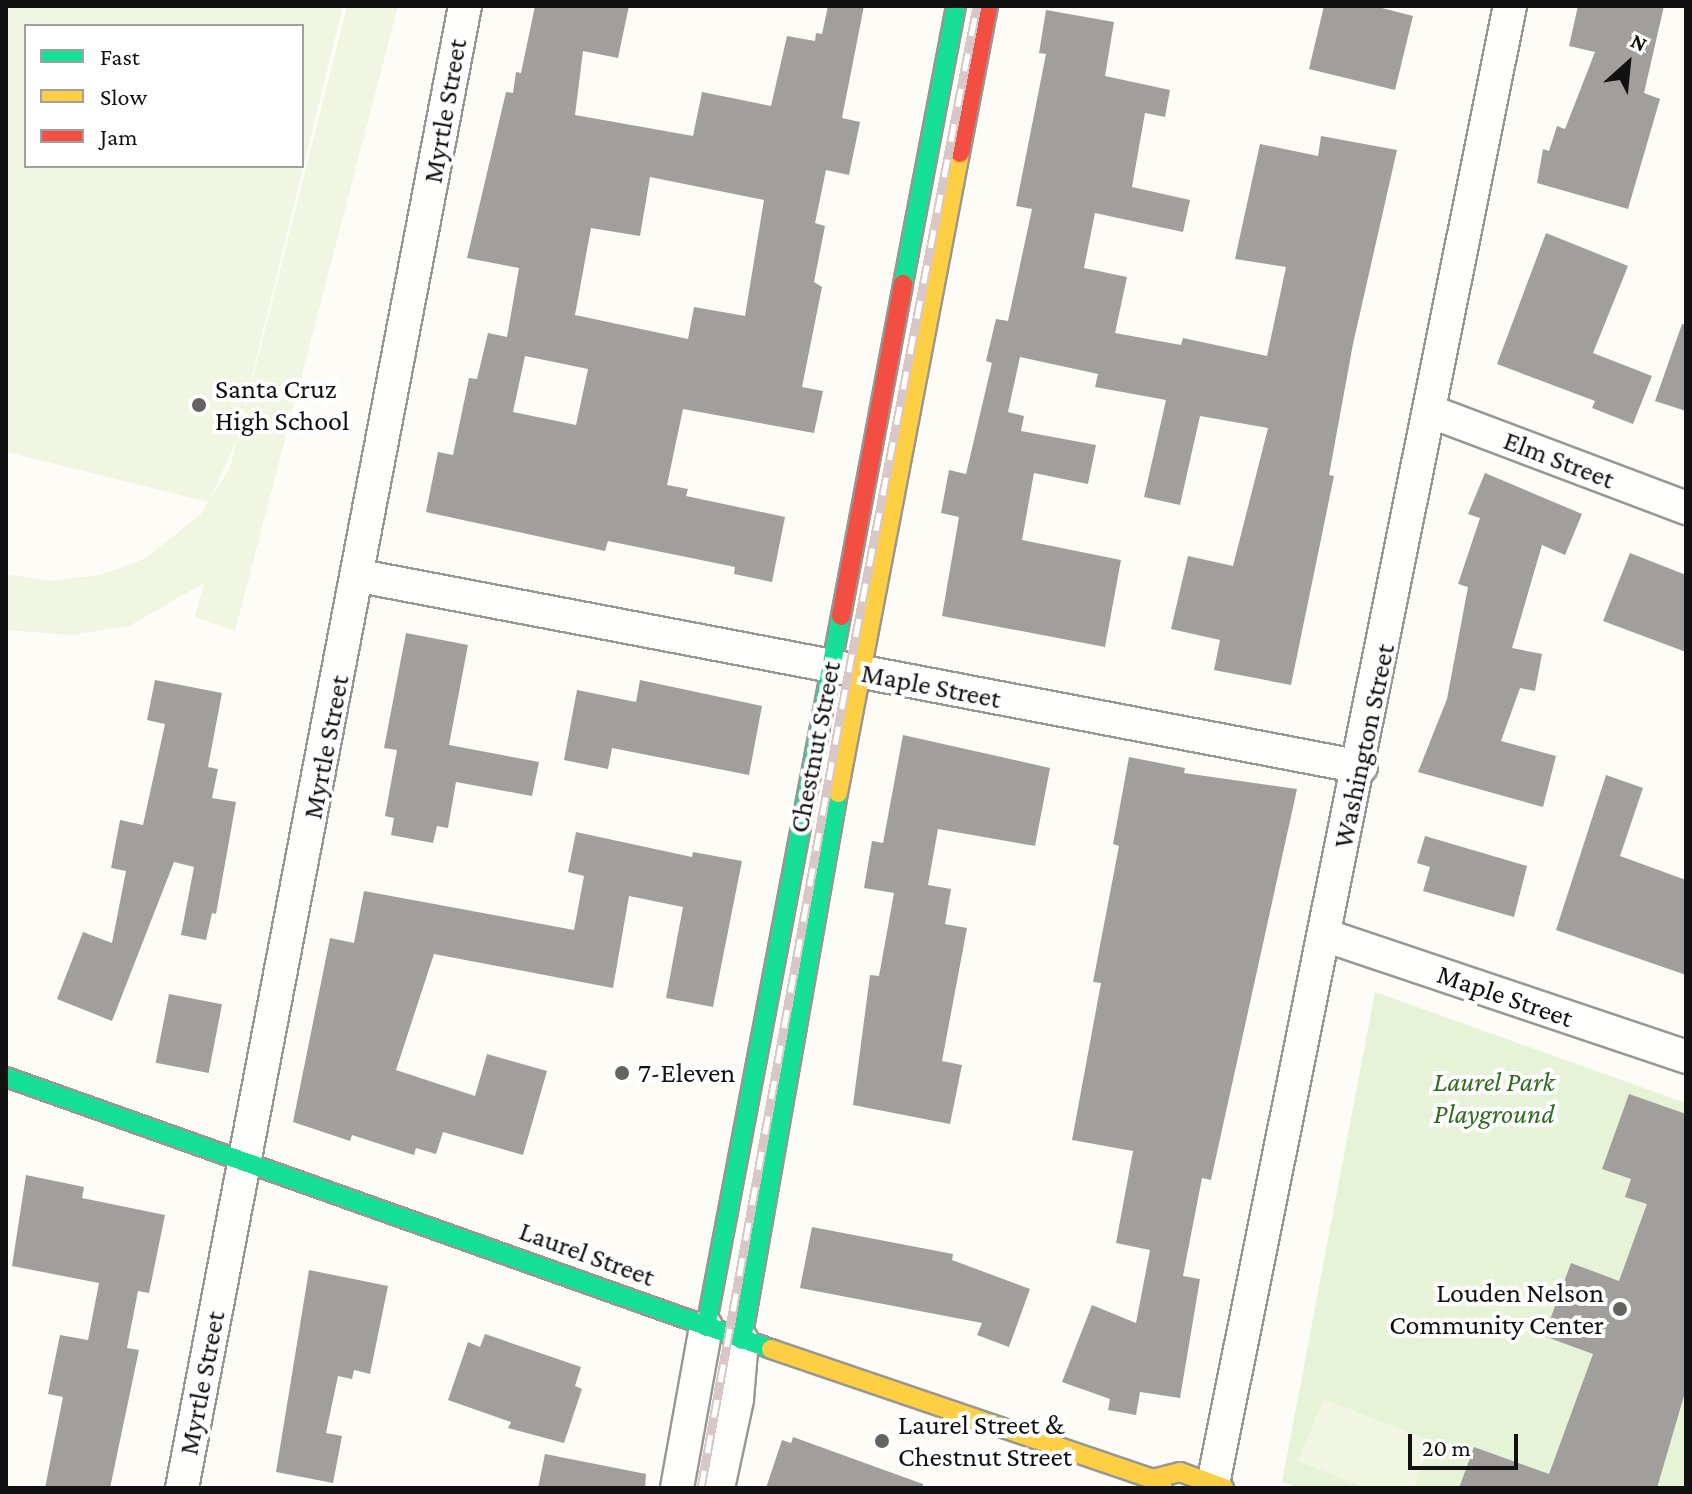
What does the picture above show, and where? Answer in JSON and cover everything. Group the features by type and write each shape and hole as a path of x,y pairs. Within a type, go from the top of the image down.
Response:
{"main road":[{"name":"Chestnut Street","path":"742,1340 846,670 956,6"},
{"name":"Chestnut Street","path":"706,1327 988,6"},
{"name":"Laurel Street","path":"6,1077 245,1159 742,1340 1157,1483 1180,1472 1219,1486"}],"street":[{"name":"Myrtle Street","path":"182,1488 360,576 465,6"},
{"name":"Washington Street","path":"1219,1486 1324,935 1361,767 1510,6"},
{"name":"Elm Street","path":"1432,412 1686,508"},
{"name":"Maple Street","path":"360,576 1361,767"},
{"name":"Maple Street","path":"1324,935 1686,1057"},
{"name":"Chestnut Street","path":"677,1488 706,1327"},
{"name":"Chestnut Street","path":"718,1488 742,1340"}],"green space":[{"path":"6,6 343,6 304,165 304,24 24,24 24,168 303,168 236,441 209,502 6,452"},
{"path":"347,6 398,6 235,631 195,617 204,583 131,625 72,635 6,630 6,574 48,581 101,575 146,558 201,514 230,468"},
{"name":"Laurel Park Playground","path":"1375,992 1686,1103 1686,1488 1300,1488 1282,1482"},
{"path":"1324,1399 1431,1441 1414,1488 1366,1488 1298,1461"}],"building":[{"path":"535,6 629,6 618,58 583,51 575,115 693,136 702,92 771,106 787,36 815,41 816,33 822,34 828,6 864,6 842,118 860,122 849,175 826,170 815,223 825,226 814,282 822,287 802,387 823,391 814,433 683,409 667,485 688,489 686,496 785,517 772,582 734,574 735,567 608,541 605,551 426,512 438,452 453,455 469,378 477,379 488,333 507,337 519,268 467,258 506,92 513,93 516,72 521,73","holes":["650,177 764,200 745,316 694,307 688,339 575,315 591,228 640,236","525,356 588,369 576,425 513,412"]},
{"path":"1324,6 1374,6 1413,16 1395,90 1309,69"},
{"path":"1578,6 1664,6 1644,93 1660,99 1628,209 1537,183 1543,149 1549,151 1557,126 1565,129 1595,52 1569,46"},
{"path":"1046,10 1114,22 1105,76 1170,90 1165,117 1145,113 1132,187 1190,200 1183,232 1095,213 1084,268 1127,277 1115,333 1181,345 1183,338 1267,356 1286,267 1235,259 1260,144 1318,156 1321,136 1397,150 1353,344 1329,475 1334,476 1291,685 1214,670 1220,640 1171,629 1188,556 1233,566 1268,428 1200,416 1180,505 1144,497 1166,400 1095,387 1098,374 1020,357 1008,412 1024,416 1021,431 1096,445 1088,484 1034,473 1022,540 1121,560 1105,647 942,616 959,517 941,513 949,470 966,474 992,363 986,361 996,319 1008,321 1032,209 1016,206 1046,54 1039,53"},
{"path":"1546,233 1628,266 1593,353 1652,376 1633,424 1592,408 1595,401 1497,364"},
{"path":"1682,324 1686,325 1686,411 1655,401"},
{"path":"1485,473 1582,514 1565,555 1542,545 1512,648 1542,654 1535,691 1520,688 1501,741 1556,756 1543,807 1418,772 1447,699 1468,587 1458,584 1480,518 1468,514"},
{"path":"1630,553 1686,575 1686,652 1603,621"},
{"path":"406,633 468,645 449,745 539,762 532,796 456,782 448,828 437,826 433,843 391,835 394,818 385,816 397,750 384,748"},
{"path":"155,680 222,693 208,767 218,769 212,798 236,802 216,914 212,913 206,940 181,935 194,867 174,862 112,1021 57,999 83,932 112,943 126,871 111,868 120,820 143,825 165,724 147,720"},
{"path":"640,680 762,706 749,775 612,748 608,769 564,760 577,690 636,702"},
{"path":"903,735 1050,768 1035,846 938,829 928,885 951,889 945,924 967,928 942,1061 962,1065 950,1124 853,1105 870,975 879,976 894,893 864,888 872,841 883,843"},
{"path":"1129,757 1185,768 1184,773 1297,789 1211,1180 1202,1178 1183,1276 1200,1279 1180,1398 1140,1392 1136,1415 1108,1410 1110,1399 1062,1382 1092,1305 1136,1323 1150,1250 1116,1243 1133,1151 1072,1140 1101,983 1093,982 1119,846 1113,844"},
{"path":"1606,775 1643,788 1620,856 1686,880 1686,975 1556,930"},
{"path":"576,832 692,857 693,852 742,861 713,1007 666,998 683,907 629,896 613,988 434,954 396,1070 475,1096 487,1054 547,1071 523,1155 443,1132 436,1154 416,1148 414,1155 352,1135 350,1141 293,1122 330,938 354,943 364,891 574,930 584,876 568,872"},
{"path":"1425,836 1527,866 1514,917 1423,891 1430,867 1417,863"},
{"path":"169,994 222,1004 209,1073 156,1063"},
{"name":"Louden Nelson Community Center","path":"1629,1094 1686,1114 1686,1389 1657,1488 1459,1488 1474,1447 1549,1474 1593,1354 1544,1336 1571,1263 1619,1281 1647,1204 1625,1197 1631,1179 1602,1169"},
{"path":"26,1175 84,1187 82,1198 165,1215 149,1293 138,1291 127,1348 139,1350 110,1488 45,1488 63,1397 48,1394 60,1335 88,1340 99,1283 12,1266"},
{"path":"812,1227 953,1254 952,1260 1030,1289 1009,1347 977,1335 982,1323 800,1288"},
{"path":"309,1270 388,1286 370,1374 354,1370 352,1379 338,1376 326,1433 342,1436 333,1483 276,1472"},
{"path":"485,1334 581,1367 575,1386 582,1389 564,1443 508,1428 511,1422 448,1400 468,1342 480,1347"},
{"path":"793,1437 923,1484 923,1488 766,1488 782,1440 791,1443"},
{"path":"545,1454 646,1474 645,1488 538,1488"}],"railway":[{"path":"701,1488 842,707 977,6"}],"traffic: fast":[{"path":"903,284 956,6"},
{"path":"706,1327 841,616"},
{"path":"742,1340 838,793"},
{"path":"6,1077 771,1349"}],"traffic: slow":[{"path":"838,793 960,153"},
{"path":"771,1349 1152,1479 1163,1488"},
{"path":"1152,1479 1180,1472 1224,1488"}],"traffic: jam":[{"path":"960,153 988,6"},
{"path":"841,616 903,284"}],"place":[{"name":"Santa Cruz High School","path":"199,405"},
{"name":"7-Eleven","path":"622,1073"},
{"name":"Louden Nelson Community Center","path":"1620,1309"},
{"name":"Laurel Street & Chestnut Street","path":"882,1441"}]}
